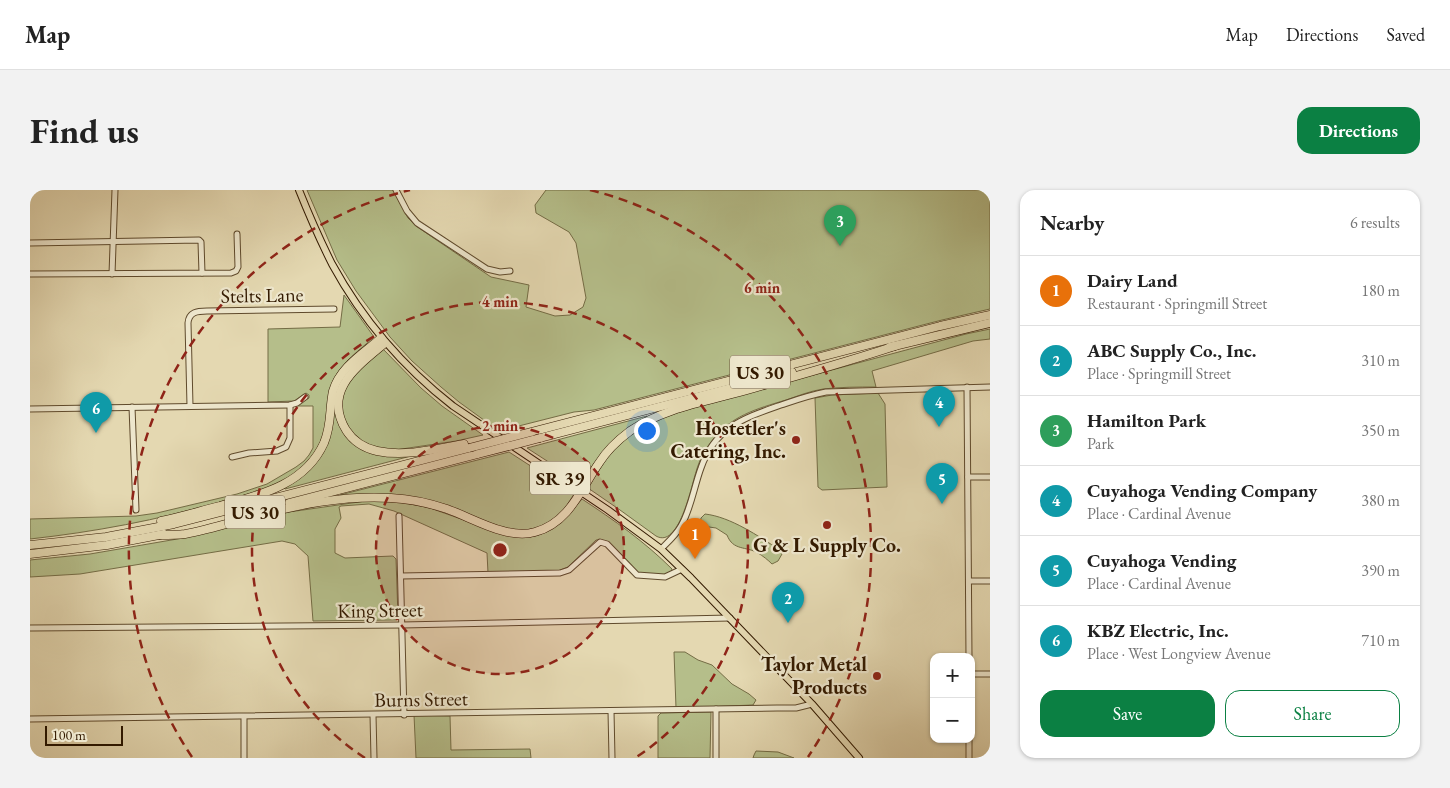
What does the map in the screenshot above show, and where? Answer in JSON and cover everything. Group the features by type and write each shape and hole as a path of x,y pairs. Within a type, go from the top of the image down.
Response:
{"highway":[{"name":"US 30","path":"30,546 106,537 181,522 529,430 592,416 940,326 990,315"},
{"name":"US 30","path":"30,554 107,545 236,517 990,323"},
{"path":"383,340 356,367 343,385 339,398 339,408 342,423 348,433 363,446 371,450 389,453 418,452 467,446"},
{"path":"59,543 80,536 127,529 236,502 271,491 293,479 308,467 323,444 330,424 333,391 340,376 350,364 383,340"},
{"path":"160,535 183,534 300,506 341,500 377,498 401,499 430,504 506,532 523,534 534,532 555,524 567,512 600,461 611,448 630,431 649,420 687,407 841,364 895,346"}],"main road":[{"name":"SR 39","path":"299,190 332,262 357,304 383,340 419,378 453,406 620,518 661,549 812,704 859,758"}],"street":[{"path":"112,274 115,190"},
{"path":"396,190 407,211 417,223 487,269 500,272 510,271"},
{"path":"30,274 231,273 236,271 239,262 237,234"},
{"path":"30,242 201,241 202,273"},
{"name":"Stelts Lane","path":"190,406 188,319 191,314 200,311 334,309"},
{"path":"967,387 969,653"},
{"path":"661,549 681,526 700,469 710,450 723,433 741,420 826,392 990,387"},
{"path":"30,409 290,405 305,397"},
{"path":"232,457 249,453 277,452 286,447 290,438 290,405"},
{"path":"132,407 136,510"},
{"path":"968,477 990,477"},
{"path":"398,516 404,714"},
{"path":"400,576 560,573 570,570 600,542 610,547 630,570 637,575 665,577 682,570"},
{"path":"969,581 990,580"},
{"name":"King Street","path":"30,628 402,625 730,618"},
{"path":"975,674 990,674"},
{"name":"Burns Street","path":"30,719 716,710 796,708 812,704"},
{"path":"716,710 716,758"},
{"path":"612,711 612,758"},
{"path":"373,715 374,758"},
{"path":"244,717 244,758"},
{"path":"969,743 969,758"}],"green space":[{"path":"307,190 393,190 408,218 416,226 491,277 529,285 526,307 555,316 570,315 583,307 586,298 576,243 569,232 536,213 535,205 546,190 990,190 990,309 594,410 574,412 499,431 441,387 412,361 390,337 356,291 337,260"},
{"path":"344,295 374,337 352,356 337,373 332,383 328,416 323,436 313,455 293,475 250,494 173,514 126,525 30,539 30,519 136,516 157,513 237,494 267,484 304,461 313,448 313,406 295,406 309,398 309,395 306,393 294,401 268,402 268,329 340,327"},
{"path":"990,329 990,339 973,341 872,371 876,387 842,387 809,392 764,407 735,420 718,433 706,449 699,464 683,514 671,534 664,538 656,536 588,488 604,463 623,441 640,429 664,418 689,409"},
{"path":"383,349 421,388 442,406 483,435 395,450 372,447 359,440 345,421 342,406 344,391 355,373"},
{"path":"878,393 885,404 887,487 822,490 818,487 815,398 832,395"},
{"path":"334,410 345,435 362,449 385,455 411,456 285,489 314,464"},
{"path":"647,416 648,418 595,462 581,483 527,448"},
{"path":"509,452 574,494 562,513 548,524 521,531 498,526 445,506 341,497 340,495"},
{"path":"582,499 617,523 651,550 672,569 671,573 665,575 636,573 624,557 613,547 602,540 596,540 568,567 558,571 488,573 487,553 394,511 369,504 339,507 341,518 335,529 335,553 345,558 393,556 396,559 398,617 396,620 313,621 308,556 295,544 282,541 80,574 30,577 30,560 90,554 183,538 289,512 366,501 401,502 430,508 506,535 530,537 550,530 566,517"},
{"path":"705,514 734,523 780,550 782,554 778,561 772,564 758,553 736,546 727,535 716,528 702,526 700,524 701,518"},
{"path":"674,652 685,652 698,660 712,665 732,684 756,700 753,705 676,708"},
{"path":"711,712 710,758 658,758 658,716 661,713"},
{"path":"414,715 450,716 451,750 530,749 531,758 416,758"},
{"path":"756,751 778,752 794,758 753,758"}],"place":[{"name":"Hamilton Park","path":"840,246"},
{"name":"Cuyahoga Vending Company","path":"939,427"},
{"name":"KBZ Electric, Inc.","path":"96,433"},
{"name":"Hostetler's Catering, Inc.","path":"796,440"},
{"name":"Cuyahoga Vending","path":"942,504"},
{"name":"G & L Supply Co.","path":"827,525"},
{"name":"Dairy Land","path":"695,559"},
{"name":"ABC Supply Co., Inc.","path":"788,623"},
{"name":"Taylor Metal Products","path":"877,676"}]}
